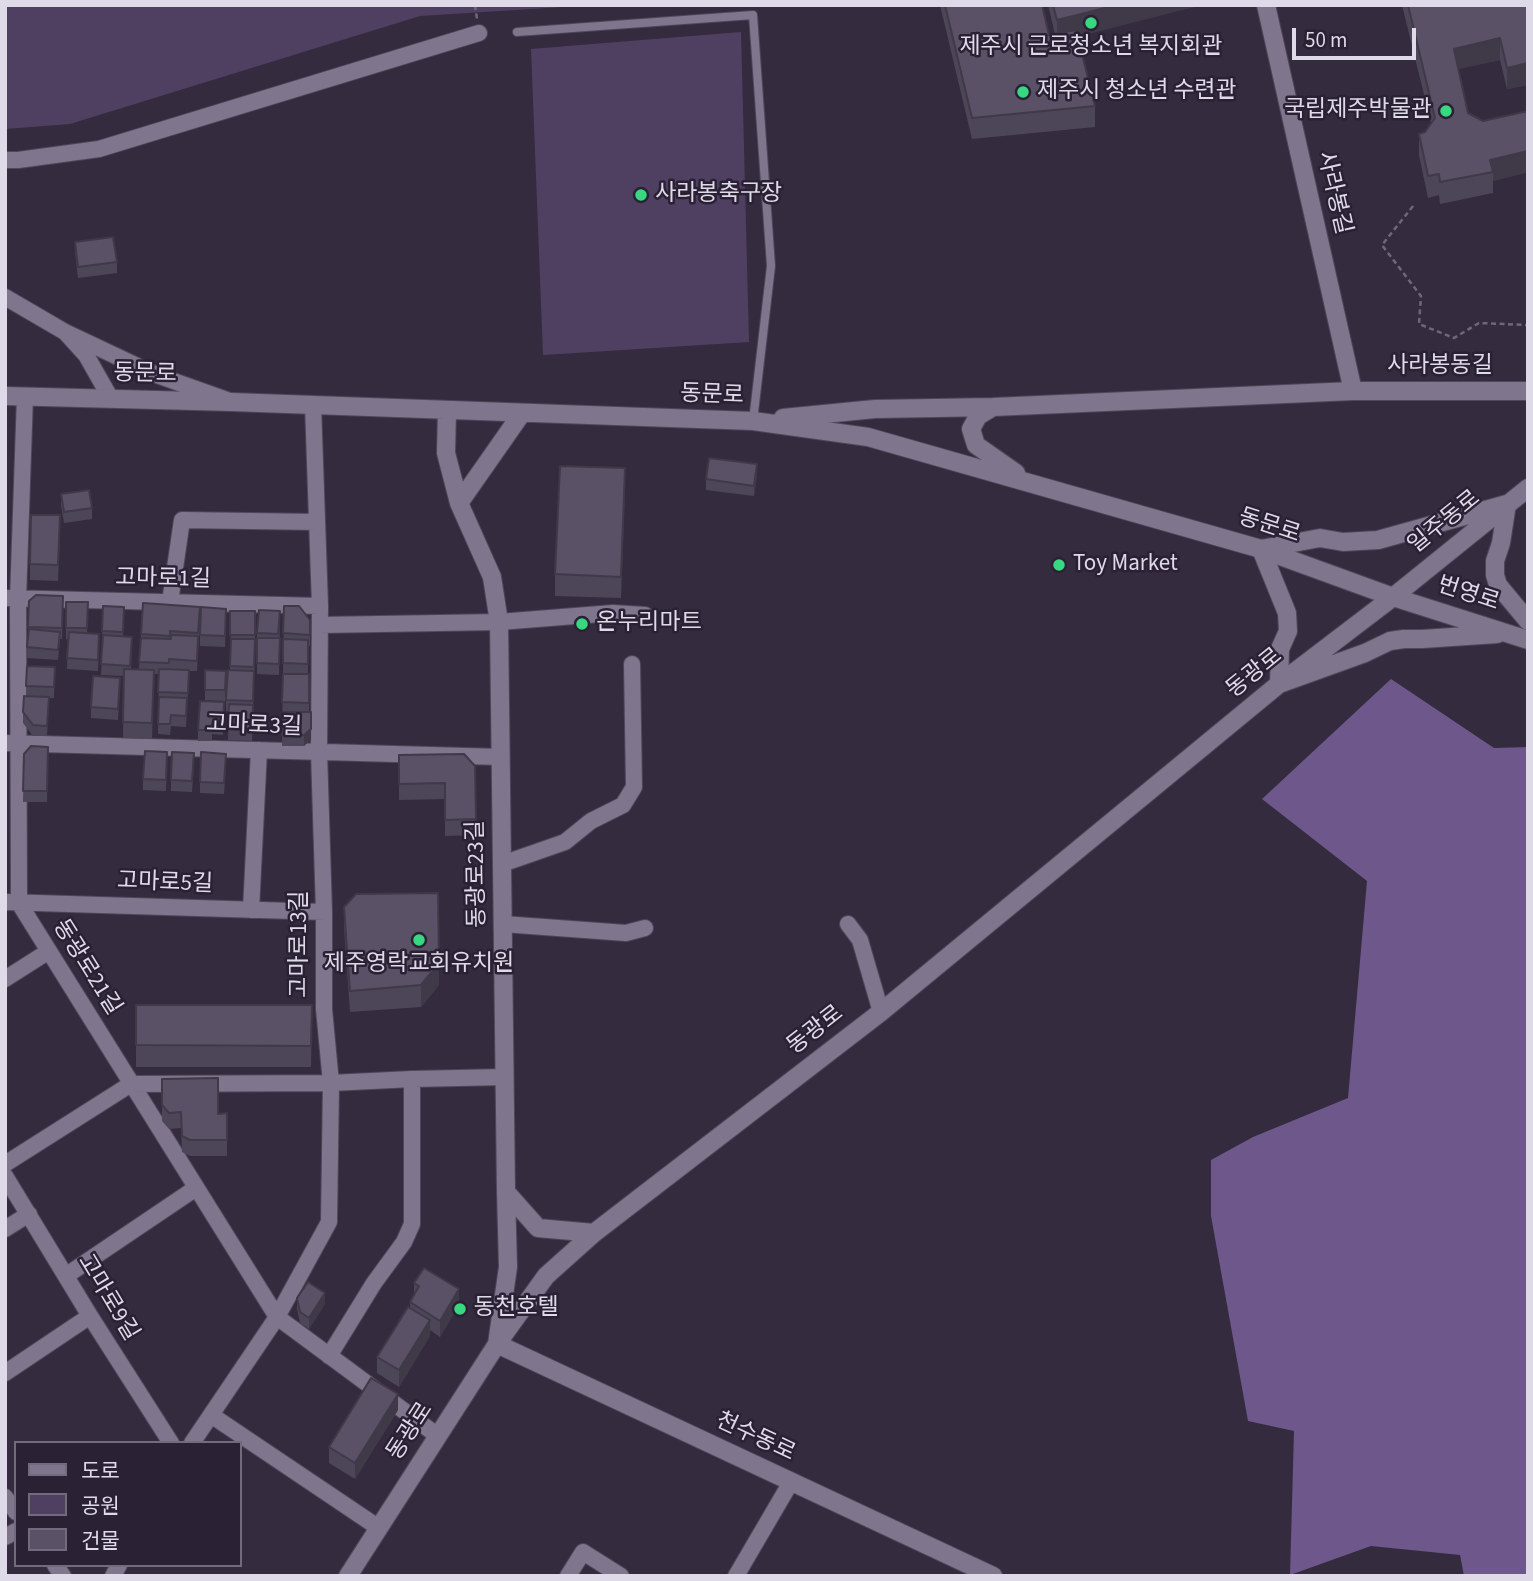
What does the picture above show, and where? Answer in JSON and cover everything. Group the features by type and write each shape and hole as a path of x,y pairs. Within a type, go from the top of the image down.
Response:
{"main road":[{"name":"사라봉길","path":"1266,5 1353,391"},
{"name":"사라봉동길","path":"753,421 875,409 993,407 1353,391 1528,391"},
{"name":"동문로","path":"5,396 753,421 868,437 1261,549 1392,597"},
{"path":"993,407 978,416 971,429 976,445 1031,483"},
{"name":"동광로23길","path":"447,410 446,453 460,503 492,577 499,622 508,1267 497,1344"},
{"path":"460,503 522,413"},
{"name":"일주동로","path":"1392,597 1528,488"},
{"path":"1507,634 1391,641 1279,684 1280,649 1288,631 1287,613 1261,549 1320,538 1343,542 1378,540 1507,504 1501,543 1495,561 1495,575 1498,585 1528,621"},
{"name":"번영로","path":"1392,597 1528,640"},
{"name":"동광로","path":"348,1576 497,1344 547,1276 594,1233 881,1012 1279,684 1392,597"},
{"path":"506,1192 538,1228 594,1233"},
{"name":"천수동로","path":"497,1344 993,1576"}],"street":[{"path":"5,160 99,149 479,33"},
{"path":"5,297 65,332 155,374 232,402"},
{"path":"65,332 86,355 111,398"},
{"path":"12,902 12,598 25,396"},
{"name":"고마로13길","path":"193,1441 277,1317 329,1222 331,1083 317,1009 324,912 319,752 320,606 313,405"},
{"path":"170,603 182,520 317,522"},
{"name":"고마로1길","path":"12,598 320,606"},
{"path":"320,625 499,622 612,613 645,615"},
{"path":"502,864 565,842 591,821 623,805 634,787 632,664"},
{"name":"고마로3길","path":"12,743 501,758"},
{"path":"251,910 259,750"},
{"name":"고마로5길","path":"12,902 324,912"},
{"name":"동광로21길","path":"12,902 49,951 277,1317 438,1436"},
{"path":"503,924 626,933 645,928"},
{"path":"848,924 859,940 881,1012"},
{"path":"5,979 49,951"},
{"path":"5,1164 131,1084 331,1083 505,1077"},
{"path":"329,1356 374,1283 404,1242 412,1224 412,1079"},
{"name":"고마로9길","path":"5,1176 169,1441"},
{"path":"67,1275 196,1188"},
{"path":"5,1228 29,1214"},
{"path":"5,1373 90,1316"},
{"path":"211,1415 379,1528"},
{"path":"736,1576 791,1482"},
{"path":"568,1576 583,1552 621,1576"}],"lane":[{"path":"517,32 753,15 771,266 753,421"}],"path":[{"path":"1413,206 1382,245 1422,296 1419,324 1454,338 1479,323 1528,325"}],"green space":[{"path":"5,5 595,5 420,16 70,124 5,129"},
{"name":"사라봉축구장","path":"741,32 749,342 543,355 531,49"}],"shaded area":[{"path":"1391,679 1494,748 1528,747 1528,1576 1464,1576 1460,1555 1371,1546 1290,1575 1294,1431 1248,1421 1211,1216 1211,1160 1253,1137 1348,1098 1367,881 1262,799"}],"building":[{"name":"제주시 청소년 수련관","path":"945,5 1042,5 1049,35 1076,30 1095,106 972,118"},
{"path":"1053,5 1117,5 1057,20"},
{"name":"국립제주박물관","path":"1408,5 1528,5 1528,63 1507,68 1500,38 1454,49 1468,113 1483,121 1528,111 1528,151 1490,160 1493,172 1440,182 1439,174 1428,176 1419,134 1425,132 1435,118"},
{"path":"113,237 117,262 78,267 75,242"},
{"path":"709,458 757,464 754,486 706,479"},
{"path":"560,466 625,468 621,577 555,574"},
{"path":"89,490 92,508 64,512 61,494"},
{"path":"31,515 60,515 58,565 30,564"},
{"path":"36,595 63,596 62,628 28,627 29,601"},
{"path":"66,602 88,602 87,628 66,628"},
{"path":"143,603 200,607 198,633 170,631 170,636 141,634"},
{"path":"103,606 124,607 123,632 102,631"},
{"path":"284,606 299,606 310,620 310,635 283,633"},
{"path":"201,607 226,609 225,636 200,635"},
{"path":"259,610 280,611 278,634 257,633"},
{"path":"230,611 255,611 255,635 230,635"},
{"path":"29,629 60,632 58,650 27,647"},
{"path":"69,632 99,634 98,660 67,658"},
{"path":"103,635 132,637 130,666 101,664"},
{"path":"171,635 198,636 197,661 169,659 169,663 139,662 141,638 171,639"},
{"path":"257,638 280,638 279,664 257,663"},
{"path":"231,639 255,639 254,667 230,666"},
{"path":"283,639 308,640 308,664 283,663"},
{"path":"27,666 55,667 54,687 26,686"},
{"path":"124,669 154,670 152,723 123,722"},
{"path":"159,669 189,670 188,693 158,692"},
{"path":"205,670 226,671 225,690 205,690"},
{"path":"228,670 254,671 253,701 226,700"},
{"path":"283,674 309,674 309,703 282,702"},
{"path":"93,676 120,678 118,709 91,707"},
{"path":"24,696 49,697 47,726 33,725 23,712"},
{"path":"159,697 187,698 186,716 171,715 170,724 158,724"},
{"path":"200,701 224,702 223,724 212,723 212,730 198,730"},
{"path":"229,704 253,705 252,730 228,729"},
{"path":"283,712 311,712 311,729 304,735 282,735"},
{"path":"31,746 48,747 47,791 23,791 24,754"},
{"path":"145,751 167,752 166,780 143,779"},
{"path":"172,752 194,753 192,781 171,780"},
{"path":"201,752 226,754 224,783 200,782"},
{"path":"464,754 475,766 476,819 445,820 445,783 399,784 399,755"},
{"path":"438,893 439,963 421,985 350,991 344,907 356,894"},
{"path":"136,1005 312,1005 311,1046 136,1045"},
{"path":"218,1078 218,1114 227,1113 227,1140 190,1140 182,1136 181,1112 169,1113 162,1105 162,1079"},
{"path":"424,1268 459,1289 440,1321 410,1302 419,1286 414,1283"},
{"path":"308,1282 325,1293 309,1318 300,1312 297,1298"},
{"path":"408,1307 430,1320 399,1370 377,1357"},
{"path":"371,1378 398,1394 355,1463 329,1447"}],"place":[{"name":"제주시 근로청소년 복지회관","path":"1091,23"},
{"name":"제주시 청소년 수련관","path":"1023,92"},
{"name":"국립제주박물관","path":"1446,111"},
{"name":"사라봉축구장","path":"641,195"},
{"name":"Toy Market","path":"1059,565"},
{"name":"온누리마트","path":"582,624"},
{"name":"제주영락교회유치원","path":"419,940"},
{"name":"동천호텔","path":"460,1309"}]}
